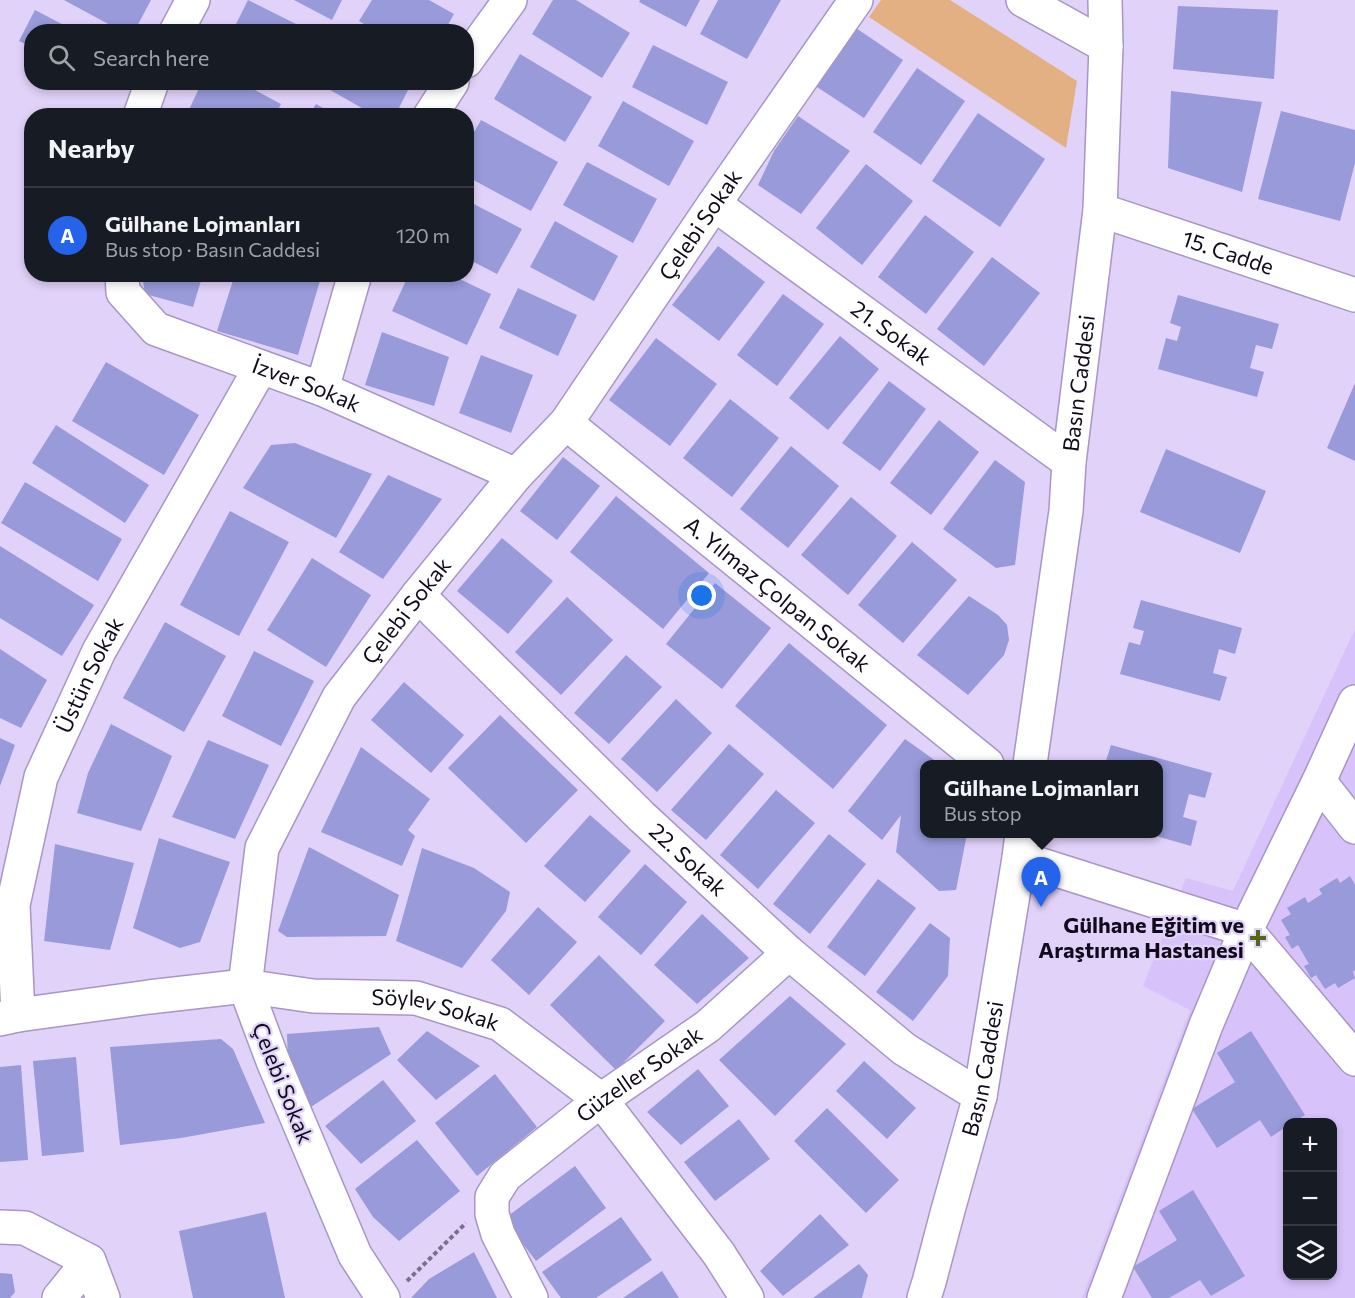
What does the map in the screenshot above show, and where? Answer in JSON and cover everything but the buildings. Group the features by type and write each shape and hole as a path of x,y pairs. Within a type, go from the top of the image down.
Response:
{"street":[{"path":"180,24 193,0"},
{"path":"474,51 510,0"},
{"name":"Çelebi Sokak","path":"395,1290 355,1255 273,1061 245,986 262,848 339,697 418,595 516,475 566,423 856,0"},
{"path":"1023,0 1106,46"},
{"name":"Basın Caddesi","path":"1031,760 1066,511 1069,462 1100,210 1106,46 1105,0"},
{"path":"143,108 149,90"},
{"path":"435,108 447,90"},
{"name":"21. Sokak","path":"714,204 1069,462"},
{"name":"15. Cadde","path":"1100,210 1355,295"},
{"name":"İzver Sokak","path":"122,282 123,292 156,329 322,389 516,475"},
{"path":"322,389 353,282"},
{"name":"Üstün Sokak","path":"9,1017 13,905 41,777 99,651 261,367"},
{"name":"A. Yılmaz Çolpan Sokak","path":"566,423 981,760"},
{"name":"22. Sokak","path":"418,595 641,816 789,953 904,1049 980,1096"},
{"path":"1104,1298 1206,1025 1246,930 1355,702"},
{"path":"1319,781 1355,827"},
{"path":"1020,846 1246,930 1355,1059"},
{"name":"Basın Caddesi","path":"924,1298 980,1096 1020,846"},
{"name":"Güzeller Sokak","path":"492,1197 505,1176 601,1100 708,1026 789,953"},
{"name":"Söylev Sokak","path":"9,1017 245,986 313,996 416,998 500,1024 601,1100 719,1254 747,1298"},
{"path":"492,1197 492,1214 498,1234 531,1298"},
{"path":"0,1227 25,1228 89,1261 103,1298"},
{"path":"59,1298 89,1261"}],"path":[{"path":"395,1290 492,1197"}],"shaded area":[{"path":"881,0 950,0 1077,81 1066,148 869,17"},
{"name":"Gülhane Eğitim ve Araştırma Hastanesi","path":"1355,629 1355,1298 1082,1298 1190,1010 1143,986 1186,878 1233,891"}],"place":[{"name":"Gülhane Lojmanları","path":"1041,907"},
{"name":"Gülhane Eğitim ve Araştırma Hastanesi","path":"1258,938"}]}
